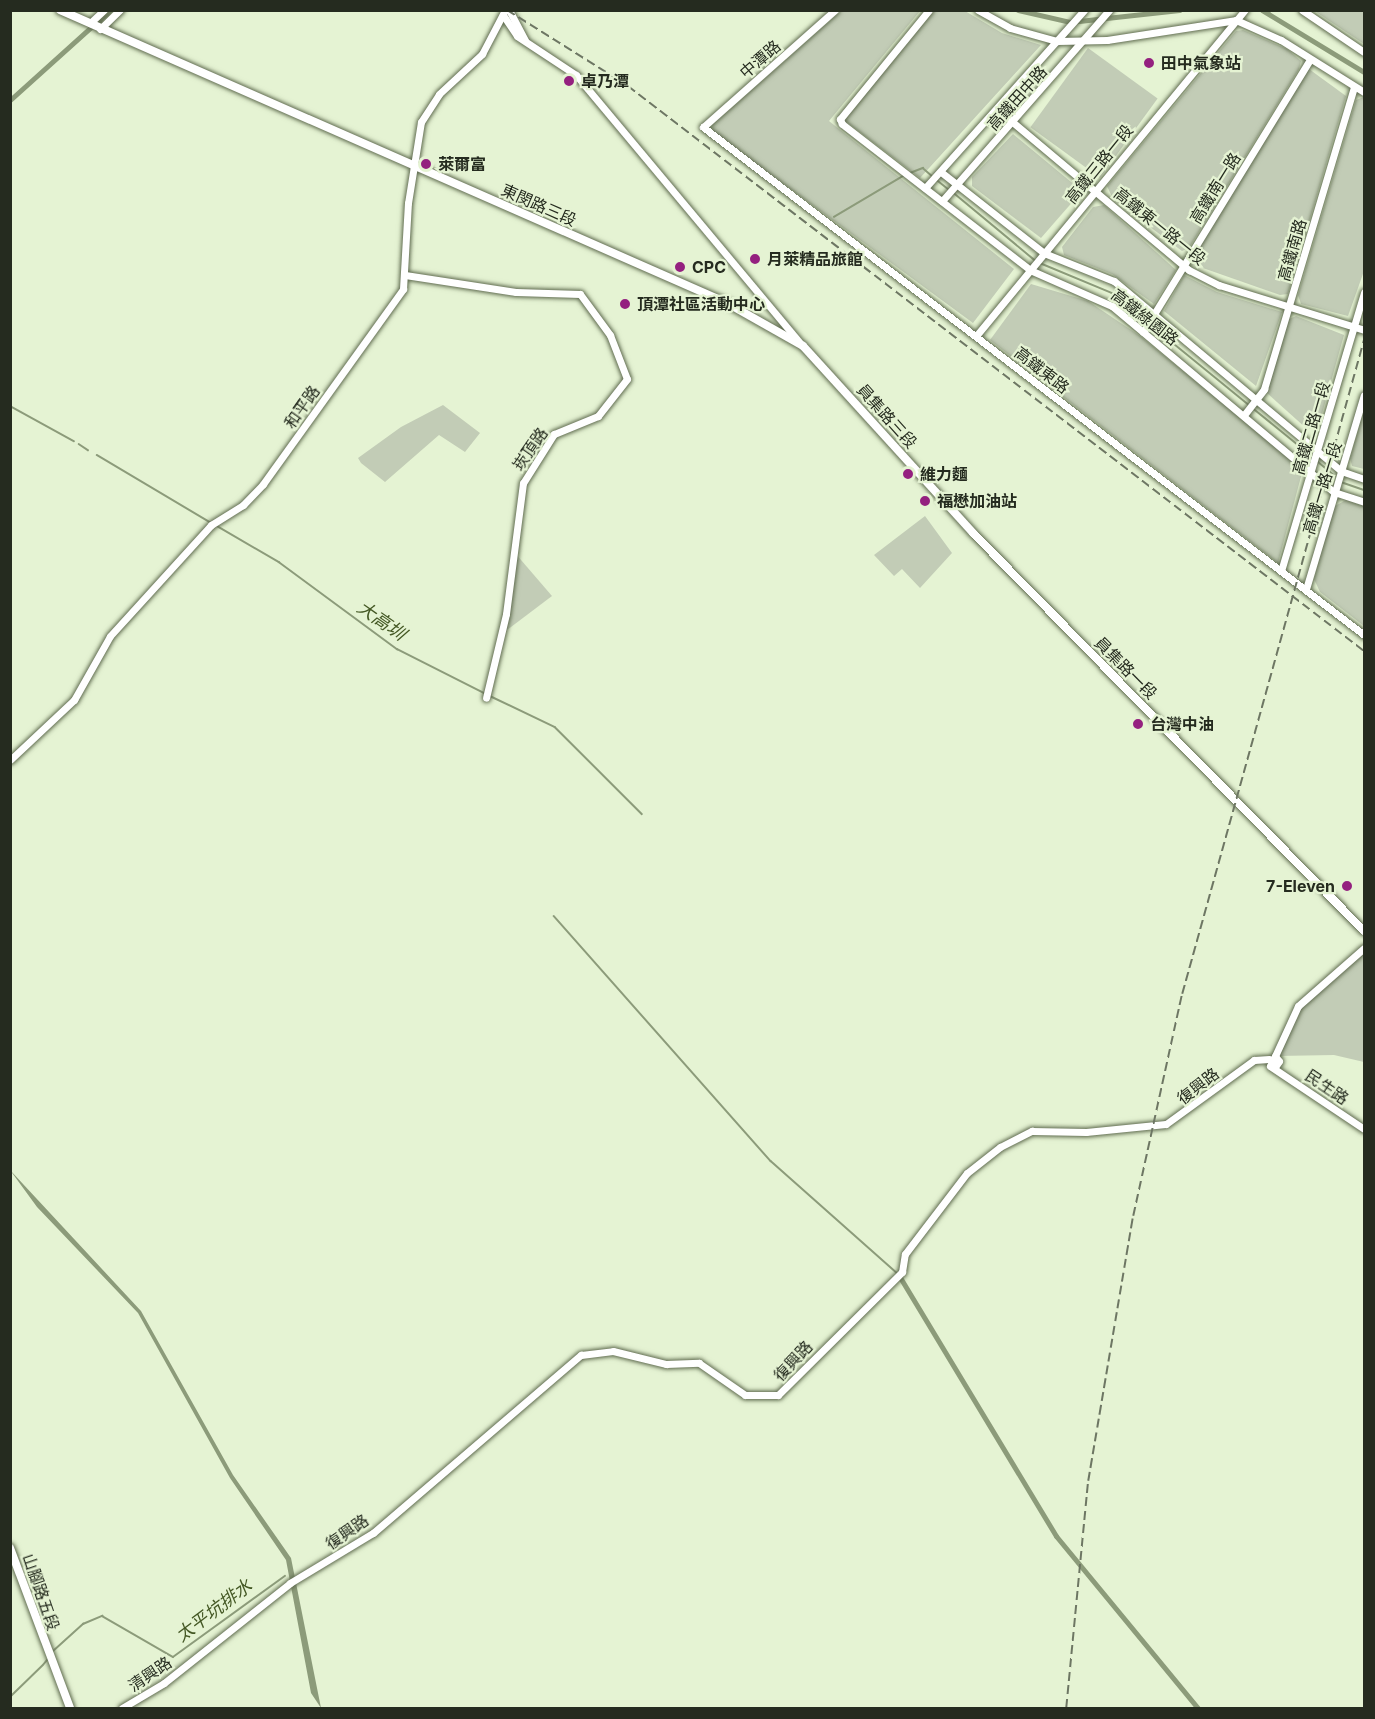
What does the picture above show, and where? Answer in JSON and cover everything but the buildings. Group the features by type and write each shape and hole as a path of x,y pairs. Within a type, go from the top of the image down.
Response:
{"main road":[{"name":"東閔路三段","path":"60,10 727,303 803,346"},
{"name":"員集路三段","path":"803,346 973,533"},
{"name":"員集路一段","path":"973,533 1363,929"},
{"name":"山腳路五段","path":"10,1548 43,1645 70,1708"}],"street":[{"path":"94,26 104,10"},
{"path":"94,26 120,10"},
{"name":"中潭路","path":"702,127 835,10"},
{"name":"高鐵綠園路","path":"929,10 840,119 842,124 1030,270 1103,300 1312,471 1334,492 1365,502"},
{"path":"978,10 1010,28 1057,41 1086,42 1236,20 1311,59 1354,88 1365,92"},
{"name":"高鐵田中路","path":"925,189 1084,10"},
{"name":"高鐵田中路","path":"942,201 1086,42 1109,10"},
{"name":"高鐵三路一段","path":"976,336 1245,10"},
{"path":"1302,10 1365,52"},
{"path":"505,12 525,40 576,75 803,346"},
{"name":"和平路","path":"10,760 74,700 110,636 213,523 243,505 270,476 403,288 414,165 430,106 471,70 505,12"},
{"name":"高鐵南一路","path":"1143,332 1311,59"},
{"name":"高鐵南路","path":"1244,415 1258,399 1290,307 1354,88"},
{"name":"高鐵東一路一段","path":"997,109 1183,264 1219,285 1365,330"},
{"name":"高鐵東路","path":"702,127 1365,635"},
{"name":"高鐵綠園路","path":"941,172 1044,253 1114,281 1318,449 1341,471 1365,478"},
{"name":"崁頂路","path":"405,275 516,292 580,294 610,335 627,379 598,416 554,434 520,490 506,614 486,698"},
{"name":"高鐵二路一段","path":"1281,571 1365,292"},
{"name":"高鐵一路一段","path":"1306,589 1365,395"},
{"path":"1272,1058 1298,1006 1365,948"},
{"name":"民生路","path":"1272,1058 1275,1067 1365,1129"},
{"name":"復興路","path":"306,1573 372,1533 580,1354 613,1351 666,1364 699,1363 745,1395 768,1398 788,1389 902,1272 905,1254 967,1173 1000,1148 1032,1131 1086,1132 1166,1124 1254,1060 1272,1058"},
{"name":"清興路","path":"122,1708 164,1683 290,1583 306,1573"}],"shaded area":[{"path":"841,11 920,11 829,121 1014,269 973,323 713,132 712,125"},
{"path":"934,11 965,11 1002,33 1041,45 920,178 844,120"},
{"path":"1315,11 1364,11 1364,44 1328,20"},
{"path":"1243,30 1287,49 1301,61 1299,69 1189,248 1182,251 1113,199 1107,186 1236,31"},
{"path":"1088,48 1158,99 1100,178 1030,127"},
{"path":"1309,69 1346,96 1288,294 1280,295 1200,267 1195,254"},
{"path":"1364,97 1364,271 1348,316 1301,304 1298,295 1356,100"},
{"path":"1013,134 1082,191 1041,238 972,186 972,177"},
{"path":"1104,205 1176,270 1154,304 1112,274 1064,255 1062,247 1093,207"},
{"path":"1184,275 1217,292 1282,312 1256,386 1164,311"},
{"path":"1031,284 1088,301 1140,336 1303,469 1278,563 990,340"},
{"path":"1296,316 1344,335 1318,428 1307,429 1267,393 1289,319"},
{"path":"443,405 480,433 465,452 439,435 385,482 361,463 358,458 401,427"},
{"path":"1364,410 1364,469 1352,466 1350,458"},
{"path":"1346,500 1364,506 1364,626 1320,592 1314,579 1333,507"},
{"path":"925,516 952,553 920,588 902,569 894,576 874,555"},
{"path":"515,553 552,596 507,630 506,628"},
{"path":"1364,949 1364,1062 1334,1055 1277,1056 1281,1035 1298,1006"},
{"path":"10,1170 141,1311 233,1475 291,1558 321,1708 311,1693 286,1560 230,1478 138,1313 37,1207"}],"waterway":[{"path":"10,100 110,10"},
{"path":"1018,10 1070,22 1179,10"},
{"path":"1262,10 1364,72"},
{"path":"910,173 923,168 931,175"},
{"path":"834,217 903,176"},
{"path":"937,180 948,189"},
{"path":"954,193 1036,261"},
{"path":"1040,263 1112,293 1145,321"},
{"path":"1151,325 1248,404"},
{"name":"大高圳","path":"10,406 74,441"},
{"path":"1254,409 1313,457"},
{"name":"大高圳","path":"79,444 88,450"},
{"name":"大高圳","path":"97,455 210,522"},
{"path":"1316,460 1335,476"},
{"path":"1341,482 1364,490"},
{"name":"大高圳","path":"217,526 279,562 397,649 484,693"},
{"name":"大高圳","path":"488,695 555,727 642,814"},
{"path":"554,916 771,1161 897,1273"},
{"path":"898,1274 1056,1536 1198,1708"},
{"name":"太平坑排水","path":"52,1652 83,1624 102,1616 173,1657 285,1576"},
{"name":"太平坑排水","path":"43,1665 48,1659"},
{"name":"太平坑排水","path":"10,1697 42,1666"}],"railway":[{"path":"507,10 628,86 1364,651"},
{"path":"1066,1708 1088,1481 1133,1216 1182,994 1364,339"}],"place":[{"name":"田中氣象站","path":"1149,63"},
{"name":"卓乃潭","path":"569,81"},
{"name":"萊爾富","path":"426,164"},
{"name":"月萊精品旅館","path":"755,259"},
{"name":"CPC","path":"680,267"},
{"name":"頂潭社區活動中心","path":"625,304"},
{"name":"維力麵","path":"908,474"},
{"name":"福懋加油站","path":"925,501"},
{"name":"台灣中油","path":"1138,724"},
{"name":"7-Eleven","path":"1347,886"}]}
